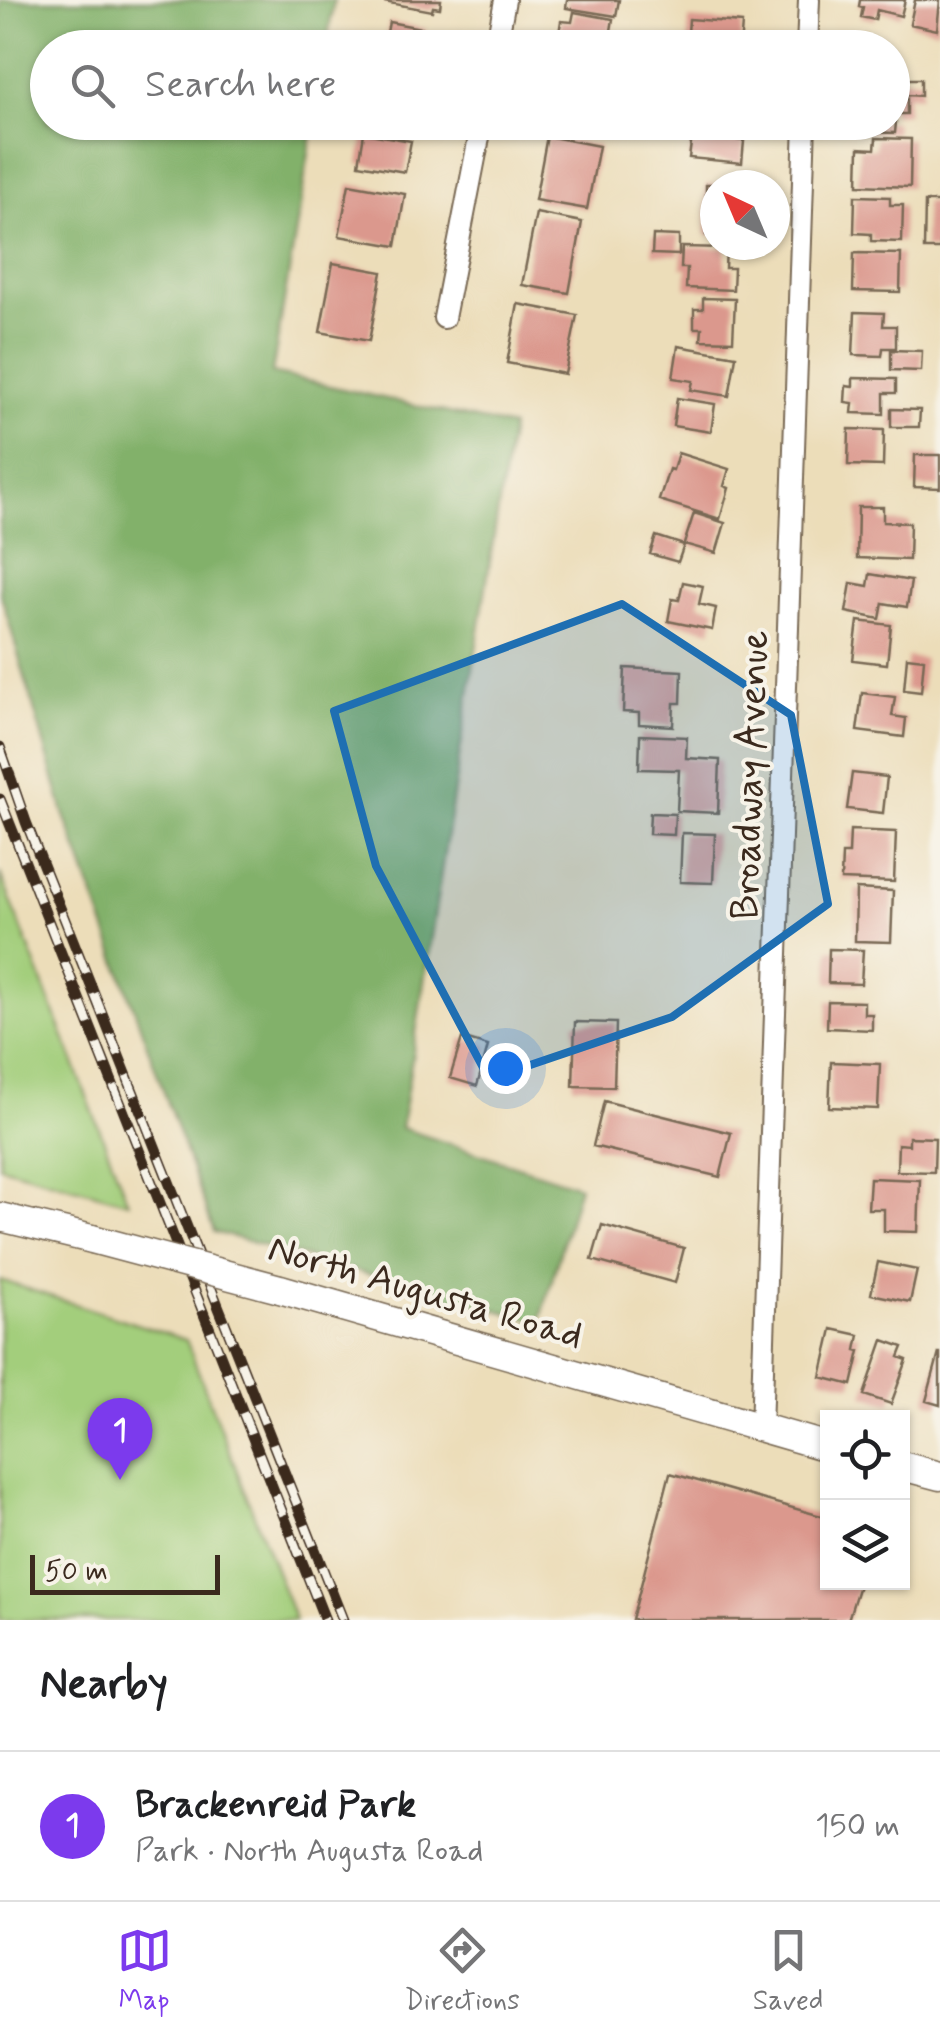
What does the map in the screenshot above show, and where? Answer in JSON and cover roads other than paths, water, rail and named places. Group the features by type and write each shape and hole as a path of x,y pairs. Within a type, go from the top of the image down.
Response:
{"main road":[{"name":"North Augusta Road","path":"0,1217 280,1289 820,1444"},
{"path":"910,1468 940,1476"}],"street":[{"path":"499,30 505,0"},
{"path":"808,30 809,0"},
{"path":"444,318 479,140"},
{"name":"Broadway Avenue","path":"761,1429 804,140"}],"railway":[{"path":"0,747 26,822 343,1620"},
{"path":"0,799 325,1620"}],"place":[{"name":"Brackenreid Park","path":"120,1480"}]}
